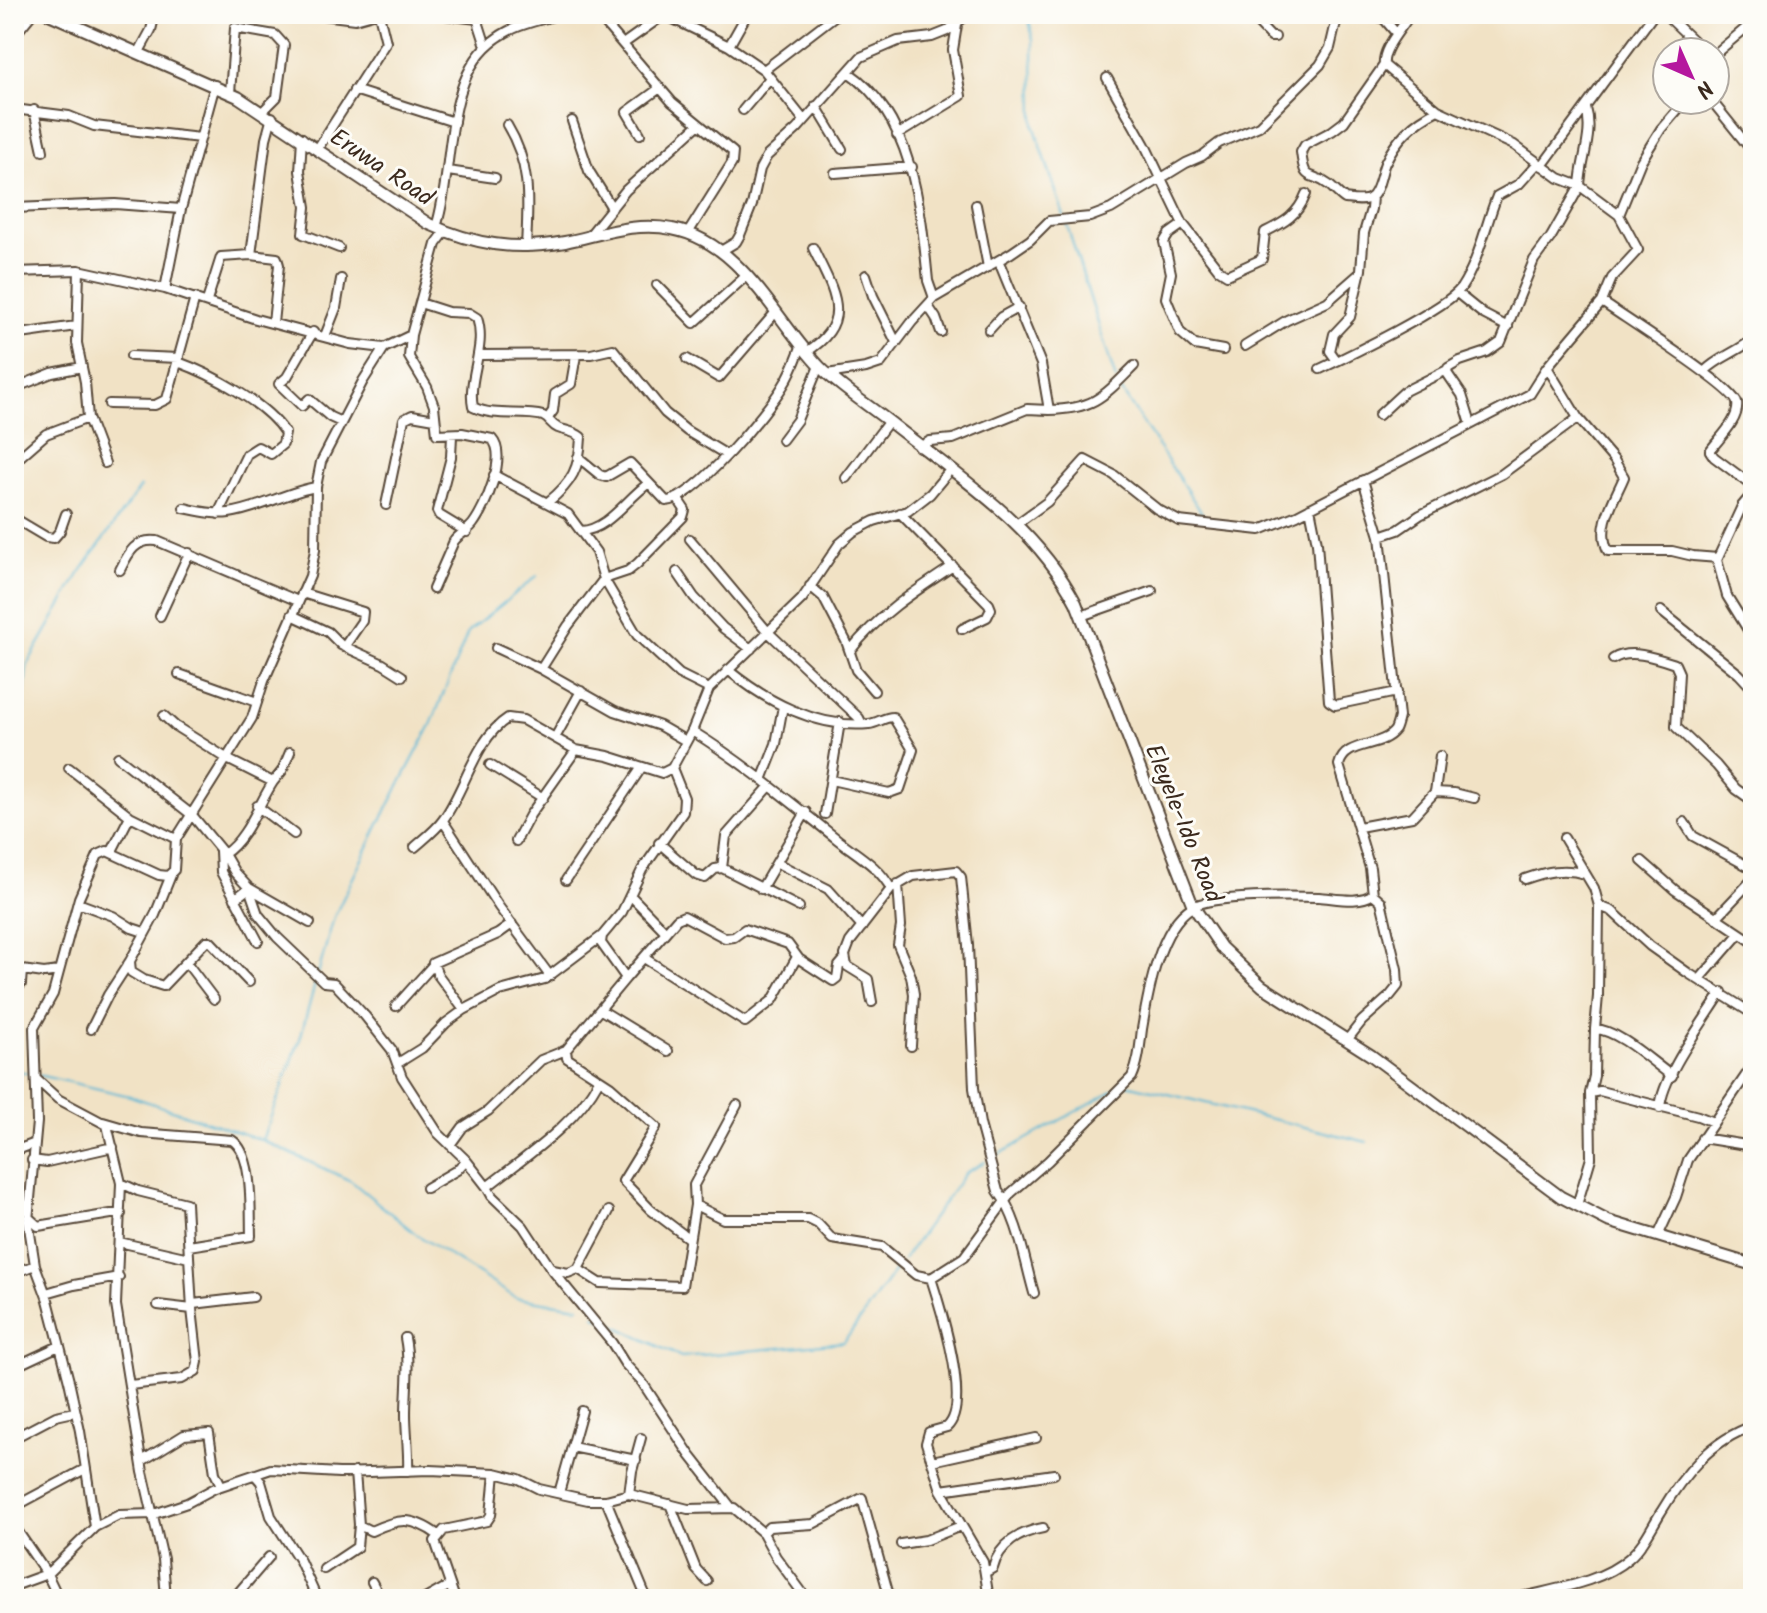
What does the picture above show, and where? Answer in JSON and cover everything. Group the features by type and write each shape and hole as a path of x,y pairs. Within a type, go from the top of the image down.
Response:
{"main road":[{"name":"Eruwa Road","path":"49,14 230,93 267,114 437,228 488,245 526,247 627,228 651,227 688,233 717,249"},
{"name":"Eleyele-Ido Road","path":"717,249 746,276 823,370 852,397 889,421 1018,523 1055,568 1081,616 1193,906 1221,947 1249,975 1347,1040 1548,1188 1577,1205 1608,1221 1753,1265"}],"street":[{"path":"14,36 32,14"},
{"path":"139,52 151,30 155,14"},
{"path":"315,14 355,19 376,14 386,42 318,148"},
{"path":"437,14 476,16 486,46"},
{"path":"433,589 454,541 458,535 467,532 487,499 497,448 495,442 477,435 437,434 434,406 409,357 411,335 436,244 454,122 465,83 474,62 486,46 512,29 560,14"},
{"path":"597,14 660,88 698,125 733,152 734,159 688,233"},
{"path":"729,46 747,14"},
{"path":"764,70 837,14"},
{"path":"717,249 736,242 740,235 764,161 865,54 898,41 932,37 957,25 968,14"},
{"path":"1249,14 1271,37 1275,37"},
{"path":"782,440 797,420 823,370 875,366 931,302 999,262 1030,240 1049,221 1076,220 1100,214 1202,156 1219,143 1259,126 1320,65 1330,48 1338,14"},
{"path":"1373,14 1392,26 1396,33"},
{"path":"1018,523 1047,502 1085,460 1114,475 1172,519 1260,530 1310,508 1530,394 1547,367 1602,302 1612,278 1638,250 1619,215 1580,186 1559,178 1514,145 1438,110 1384,65 1383,59 1396,33 1410,14"},
{"path":"1320,369 1406,325 1457,293 1477,253 1497,196 1519,184 1540,164 1586,108 1654,14"},
{"path":"623,44 665,16 729,46 764,70 803,119"},
{"path":"1671,16 1690,36"},
{"path":"1731,41 1753,22"},
{"path":"897,135 961,96 953,50 957,25"},
{"path":"230,93 235,28 275,35 284,45 277,97 267,114 251,255"},
{"path":"1372,197 1342,198 1329,185 1304,172 1301,152 1305,145 1344,122 1384,65"},
{"path":"848,72 878,98 912,167 931,302 941,332"},
{"path":"743,110 770,78"},
{"path":"1107,78 1139,133 1183,224 1219,270 1227,275 1262,259 1265,232 1301,209 1306,194"},
{"path":"165,289 181,209 215,85"},
{"path":"640,134 628,110 660,88"},
{"path":"354,90 454,122"},
{"path":"816,106 842,149"},
{"path":"1379,415 1405,391 1453,364 1497,346 1508,327 1534,260 1580,186 1581,166 1591,125 1586,108"},
{"path":"14,109 69,116 94,126 200,138"},
{"path":"34,110 43,151"},
{"path":"1337,361 1330,351 1334,334 1350,317 1372,197 1386,161 1419,119 1438,110"},
{"path":"1619,215 1641,161 1672,116"},
{"path":"1724,116 1753,152"},
{"path":"572,121 589,171 612,208"},
{"path":"507,125 515,139 529,191 526,247"},
{"path":"589,236 626,190 698,125"},
{"path":"302,137 300,171 306,207 303,234 339,248"},
{"path":"835,173 912,167"},
{"path":"448,171 495,178"},
{"path":"14,208 100,204 181,209"},
{"path":"976,205 988,267"},
{"path":"1183,224 1164,242 1171,273 1166,298 1180,332 1187,340 1195,345 1223,350"},
{"path":"436,244 437,228"},
{"path":"578,457 606,477 630,463 666,501 677,498 703,480 784,385 804,350 820,344 830,333 837,297 813,248"},
{"path":"207,301 223,255 251,255 278,261 273,323"},
{"path":"999,262 1041,364 1049,410"},
{"path":"79,270 76,326 88,418 105,463"},
{"path":"14,272 79,270 165,289 350,344 384,348 411,335"},
{"path":"1245,346 1287,320 1327,302 1360,274"},
{"path":"866,275 896,342"},
{"path":"657,285 694,323 746,276"},
{"path":"325,336 336,308 341,279"},
{"path":"1457,293 1483,314 1508,327"},
{"path":"109,404 155,405 170,393 195,298"},
{"path":"1602,302 1705,371 1737,402 1735,415 1711,449 1711,454 1753,486"},
{"path":"420,303 448,312 469,313 477,318 479,355 473,407 509,415 548,418 558,428 576,432 581,437 574,475 561,492 548,502"},
{"path":"989,330 1001,317 1019,307"},
{"path":"687,359 719,378 775,313"},
{"path":"14,335 76,326"},
{"path":"313,332 287,377 279,384 302,406 309,399 341,422"},
{"path":"1705,371 1753,339"},
{"path":"91,1029 155,915 176,858 176,839 252,718 264,681 310,576 315,550 316,487 321,462 384,348"},
{"path":"479,355 576,355 615,350 665,413 687,431 727,455"},
{"path":"548,418 553,411 554,396 571,384 576,355"},
{"path":"131,356 178,360 204,372 242,395 279,423 285,433 283,444 271,454 258,447 247,454 218,514"},
{"path":"919,447 930,441 953,439 1027,409 1079,409 1108,394 1134,366"},
{"path":"14,388 52,373 82,367"},
{"path":"1547,367 1578,418 1614,460 1624,477 1608,507 1605,538 1608,551 1672,551 1718,558"},
{"path":"1447,370 1462,395 1471,424"},
{"path":"386,505 404,419 412,415 435,419"},
{"path":"14,462 46,434 88,418"},
{"path":"1380,536 1398,530 1420,515 1502,474 1578,418"},
{"path":"846,478 889,421"},
{"path":"452,435 451,457 438,512 467,532"},
{"path":"415,847 443,821 475,758 504,720 511,717 556,736 576,750 608,756 662,773 672,768 692,731 709,689 802,599 828,557 849,535 874,521 908,511 930,494 950,470"},
{"path":"494,475 563,511 596,552 604,579 637,635 679,674 709,689"},
{"path":"1347,1040 1398,986 1381,901 1373,894 1373,877 1340,770 1340,760 1348,751 1377,742 1394,731 1399,717 1380,536 1363,480"},
{"path":"581,531 597,528 649,483"},
{"path":"184,508 218,514 244,510 296,490 316,487"},
{"path":"561,492 563,511"},
{"path":"1753,493 1742,506 1718,558 1727,596 1753,638"},
{"path":"541,669 568,626 604,579 628,571 637,564 683,517 685,510 677,498"},
{"path":"1310,508 1317,543 1329,701 1335,705 1397,692"},
{"path":"900,513 991,609 987,617 962,629"},
{"path":"14,518 46,537 54,538 66,514"},
{"path":"690,539 768,632 862,724"},
{"path":"120,570 130,551 145,540 171,545 300,597 363,612 362,621 344,647"},
{"path":"160,616 189,553"},
{"path":"850,651 899,602 953,566"},
{"path":"677,572 694,597 723,628 751,649"},
{"path":"810,586 823,597 856,670 874,691"},
{"path":"1081,616 1152,591"},
{"path":"1661,611 1753,689"},
{"path":"292,615 328,632 344,647 402,676"},
{"path":"496,648 541,669 615,711 660,726 686,741"},
{"path":"1613,659 1631,653 1675,664 1679,673 1676,727 1736,789 1753,801"},
{"path":"728,670 752,689 783,706 840,722 862,724 893,717 910,744 912,755 900,789 889,793 831,780"},
{"path":"179,674 257,702"},
{"path":"556,736 581,691"},
{"path":"722,868 726,836 766,783 783,706"},
{"path":"164,716 175,726 273,782"},
{"path":"825,814 840,722"},
{"path":"692,731 726,752 806,812 895,887 901,926 898,945 911,976 914,994 911,1046"},
{"path":"516,841 530,815 576,750"},
{"path":"222,852 233,848 247,828 290,752"},
{"path":"1359,827 1410,818 1435,792 1440,756"},
{"path":"118,757 192,815 249,888 310,923"},
{"path":"490,765 543,798"},
{"path":"566,880 642,767"},
{"path":"69,768 130,816 176,839"},
{"path":"398,1063 422,1048 446,1023 464,1010 500,991 550,976 602,936 622,912 642,870 683,812 685,805 672,768"},
{"path":"1435,792 1474,798"},
{"path":"257,806 294,834"},
{"path":"761,889 806,812"},
{"path":"111,853 130,816"},
{"path":"443,821 550,976"},
{"path":"1684,822 1697,839 1712,844 1753,869"},
{"path":"1564,838 1594,888 1599,906 1598,996 1594,1076 1590,1093 1591,1158 1577,1205"},
{"path":"659,843 702,878 722,868"},
{"path":"222,852 221,872 258,941"},
{"path":"95,1527 80,1431 28,1234 37,1122 34,1028 53,994 78,903 98,855 111,853 159,875 171,874"},
{"path":"1642,861 1675,890 1753,942"},
{"path":"777,863 828,889 862,927"},
{"path":"722,868 799,907"},
{"path":"1525,879 1568,869 1585,874"},
{"path":"872,1002 868,979 847,966 845,959 850,942 895,887 913,876 956,871 961,877 968,945 974,1088 980,1124 997,1187 1006,1200 1034,1293"},
{"path":"1716,918 1753,879"},
{"path":"235,899 249,888"},
{"path":"249,888 258,914 277,937 324,982 334,983 392,1050 402,1077 438,1133 466,1160 492,1196 523,1226 552,1270 642,1382 690,1455 730,1506 763,1533 776,1557 807,1599"},
{"path":"695,1205 723,1219 808,1219 818,1224 832,1239 882,1247 916,1275 931,1278 964,1257 1006,1200 1132,1077 1147,1000 1169,932 1193,906 1228,897 1360,899 1373,894"},
{"path":"631,896 665,931"},
{"path":"78,903 144,932"},
{"path":"1599,906 1612,911 1662,956 1753,1014"},
{"path":"450,1145 463,1127 484,1115 541,1060 566,1050 680,917 686,916 725,938 748,929 788,944 797,957 833,981 837,978 840,963 845,959"},
{"path":"396,1006 434,962 498,934 512,924"},
{"path":"1700,979 1739,934"},
{"path":"602,936 601,943 626,978"},
{"path":"130,961 131,972 163,986 206,941 210,941 249,982"},
{"path":"644,958 745,1022 773,1000 797,957"},
{"path":"186,962 214,999"},
{"path":"433,965 464,1010"},
{"path":"14,991 21,984 22,970 44,973 59,971"},
{"path":"1660,1108 1661,1098 1675,1067 1722,992"},
{"path":"601,1010 668,1051"},
{"path":"1595,1029 1605,1030 1624,1040 1672,1076"},
{"path":"566,1050 567,1058 610,1086 656,1127 623,1178 624,1184 670,1226 688,1238"},
{"path":"1658,1236 1676,1197 1688,1160 1753,1065"},
{"path":"35,1078 58,1099 103,1122 141,1133 232,1140 240,1145 244,1152 249,1192 251,1236 189,1246"},
{"path":"487,1187 555,1133 590,1098 599,1080"},
{"path":"1590,1093 1600,1091 1713,1122"},
{"path":"578,1269 600,1283 680,1287 695,1205 694,1185 737,1105"},
{"path":"103,1122 109,1129 121,1183 116,1305 142,1461 163,1559 166,1599"},
{"path":"1702,1138 1746,1145 1753,1150"},
{"path":"14,1151 33,1144"},
{"path":"32,1160 47,1162 113,1147"},
{"path":"426,1188 457,1170 466,1160"},
{"path":"121,1183 138,1191 186,1203 198,1362 196,1371 182,1379 130,1385"},
{"path":"14,1210 30,1203"},
{"path":"552,1270 568,1273 578,1269 609,1211"},
{"path":"28,1217 38,1226 121,1214"},
{"path":"119,1242 189,1258"},
{"path":"14,1273 35,1265"},
{"path":"46,1293 119,1277"},
{"path":"931,1278 950,1340 955,1376 952,1422 947,1427 932,1430 926,1436 941,1490 986,1572 989,1599"},
{"path":"158,1305 192,1306 253,1297"},
{"path":"405,1338 408,1471"},
{"path":"14,1367 59,1346"},
{"path":"559,1493 582,1411"},
{"path":"15,1434 56,1416 74,1412"},
{"path":"1514,1599 1605,1573 1627,1560 1643,1542 1671,1494 1701,1459 1725,1437 1753,1426"},
{"path":"142,1461 184,1435 209,1433 215,1473 221,1485"},
{"path":"629,1494 641,1438"},
{"path":"932,1461 1036,1438"},
{"path":"572,1447 636,1460"},
{"path":"14,1507 85,1469"},
{"path":"14,1586 47,1574 95,1527 119,1515 154,1514 187,1503 221,1485 271,1469 495,1473 519,1479 539,1489 606,1500 629,1494 710,1510 730,1506"},
{"path":"324,1569 357,1547 359,1525 355,1472"},
{"path":"455,1599 435,1541 444,1530 487,1521 491,1515 495,1473"},
{"path":"941,1490 1054,1474"},
{"path":"255,1475 261,1482 271,1516 300,1561 317,1599"},
{"path":"763,1533 769,1527 813,1524 862,1498 890,1599"},
{"path":"606,1500 647,1599"},
{"path":"670,1504 696,1569 707,1581"},
{"path":"359,1525 371,1531 405,1520 424,1524 438,1535"},
{"path":"14,1526 47,1574 59,1599"},
{"path":"901,1544 926,1540 961,1526"},
{"path":"986,1572 993,1568 996,1557 1007,1544 1028,1531 1043,1528"},
{"path":"233,1599 269,1557"},
{"path":"372,1582 381,1599"},
{"path":"425,1599 450,1585"}],"waterway":[{"path":"1028,14 1033,40 1034,125 1064,216"},
{"path":"1066,222 1116,380"},
{"path":"1118,385 1207,521"},
{"path":"14,781 19,764 27,665 79,574 140,487"},
{"path":"318,974 334,917 431,725 468,632 537,576"},
{"path":"262,1140 300,1039 316,980"},
{"path":"14,1070 32,1074"},
{"path":"38,1075 130,1096 262,1140 351,1181 416,1234 516,1298 579,1307"},
{"path":"1127,1084 1367,1142"},
{"path":"991,1159 1114,1090"},
{"path":"903,1260 965,1173 985,1162"},
{"path":"595,1316 681,1357 844,1342 899,1265"}]}
